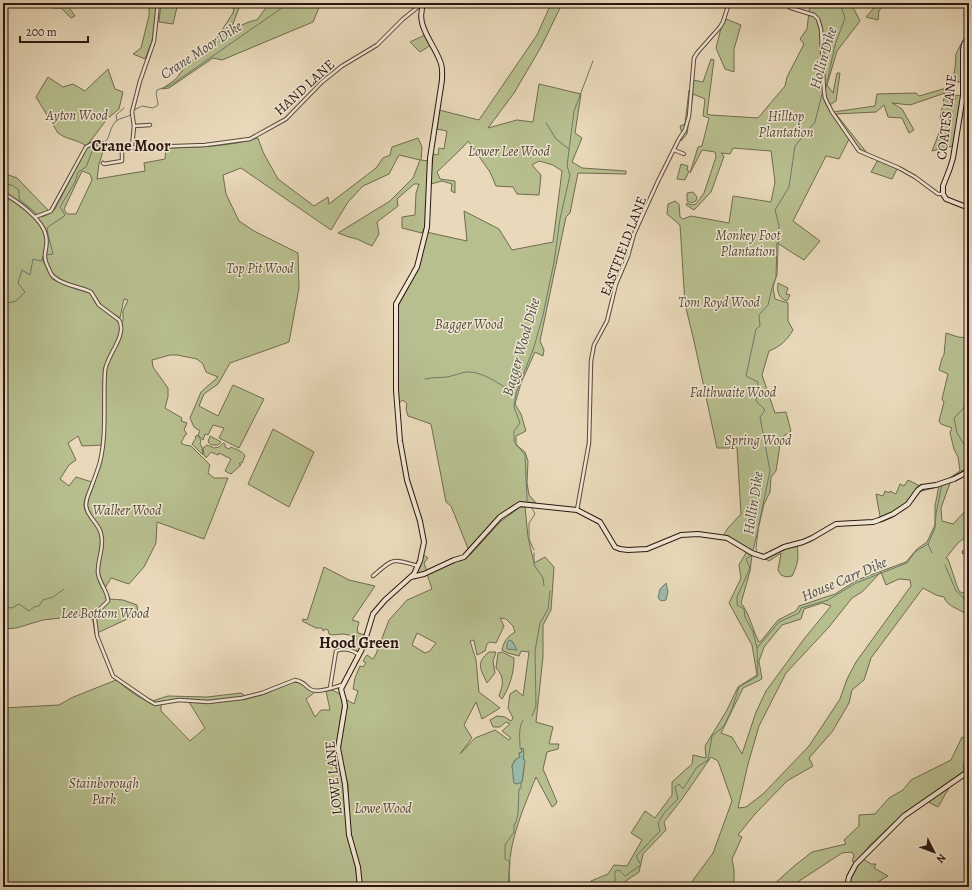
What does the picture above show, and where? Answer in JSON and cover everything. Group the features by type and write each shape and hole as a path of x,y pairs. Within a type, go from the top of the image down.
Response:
{"street":[{"path":"132,147 134,126 132,112 140,81 154,41 158,3"},
{"path":"411,577 420,560 424,538 407,480 400,441 396,390 396,304 417,267 426,227 430,158 435,134 442,70 440,60 426,34 421,19 424,3"},
{"name":"HAND LANE","path":"37,216 50,212 53,209 86,147 97,141 103,144 122,148 152,148 205,145 250,139 286,120 326,78 342,66 377,45 396,26 424,3"},
{"name":"EASTFIELD LANE","path":"577,510 588,450 591,361 594,345 607,321 616,284 628,256 634,234 685,130 689,116 694,58 720,27 729,3"},
{"path":"782,3 791,8 814,15 818,19 821,29 824,93 832,112 840,125 860,151 904,171 938,194 943,194 948,200 969,208"},
{"path":"412,12 417,12 421,15"},
{"name":"COATES LANE","path":"943,194 943,186 953,158 963,96 963,50 964,44 969,36"},
{"path":"134,126 150,125"},
{"path":"103,163 122,161 122,148"},
{"path":"674,150 684,154"},
{"path":"3,193 37,216 46,235 47,244 44,258 52,276 71,286 91,292 99,305 119,320 121,327 120,334 105,366 103,446 100,462 87,497 86,505 102,534 98,573 108,601 97,612 95,619 97,636 113,676 156,704 179,700 208,702 242,698 262,693 295,680 300,681 311,690 317,691 342,686"},
{"path":"411,577 424,574 464,557 503,514 520,504 577,510 600,522 615,547 628,550 647,549 681,535 698,534 727,538 754,554 764,556 784,547 808,540 836,524 873,522 879,520 893,514 908,504 922,487 936,485 969,471"},
{"path":"964,552 969,551"},
{"path":"373,576 388,563 396,560 418,566"},
{"name":"LOWE LANE","path":"360,887 358,867 349,835 345,784 338,748 344,709 344,700 341,692 342,686 363,647 373,614 385,600 411,577"},
{"path":"331,688 336,651 340,649 352,650 359,655"},
{"path":"331,688 341,692"},
{"path":"847,887 849,877 854,867 904,816 969,771"}],"green space":[{"path":"48,3 66,3 75,16 71,18 61,8 52,8"},
{"path":"149,3 157,3 152,41 145,59 133,54 141,48 149,16"},
{"path":"161,3 178,3 173,24 159,22"},
{"path":"235,3 246,3 239,8 231,29 257,20 265,9 273,3 321,3 313,22 222,60 213,58 169,88 162,89 176,79 188,63 209,50 233,13"},
{"path":"542,3 595,3 595,6 585,4 573,7 561,6 541,47 514,93 488,128 517,120 533,122 539,84 581,94 575,133 582,138 572,162 582,168 626,171 626,174 578,173 570,213 566,217 540,341 544,350 543,356 535,352 521,383 515,404 521,414 526,431 516,436 516,445 525,452 528,461 527,483 529,495 536,503 519,502 499,515 469,551 451,506 446,502 431,424 408,416 406,409 407,404 403,400 399,403 397,390 398,306 419,268 426,232 467,241 464,211 499,229 512,250 553,242 562,171 553,165 539,161 532,165 541,175 539,195 517,194 513,187 496,186 490,172 468,141 437,172 440,179 455,181 455,193 451,191 452,184 442,181 427,185 425,227 422,233 402,228 402,217 415,215 416,193 419,184 414,184 397,199 398,206 377,222 379,234 372,246 338,233 390,201 413,178 420,160 399,155 389,174 363,186 348,202 331,230 241,168 223,175 226,194 239,221 254,231 298,253 299,288 289,342 230,363 218,384 204,394 199,406 218,416 233,385 264,399 239,448 219,438 224,428 213,425 208,435 205,434 203,440 198,435 200,431 194,427 190,418 201,392 218,377 206,372 203,364 197,359 170,355 152,360 153,367 168,388 168,397 165,408 182,418 181,421 187,423 184,430 187,434 181,443 191,446 210,465 208,473 214,478 228,478 204,539 157,522 156,543 144,567 129,584 111,578 105,588 110,599 123,600 137,605 138,614 95,634 93,621 88,615 43,620 16,628 3,629 3,173 17,178 49,211 43,214 42,217 55,209 86,149 91,146 105,145 99,164 97,179 145,171 144,163 165,159 166,148 224,145 258,138 263,152 278,179 314,206 328,197 329,204 376,168 383,158 390,155 392,147 418,138 422,147 421,160 428,161 432,166 433,154 438,155 439,148 444,149 447,131 437,129 439,110 479,120 537,35 550,6","holes":["82,171 90,174 92,180 76,214 67,214 64,209","43,256 46,258 47,264 52,273 71,284 88,289 94,294 104,308 120,318 124,299 128,300 123,311 123,321 119,323 108,312 96,304 90,293 52,279 42,259","78,436 82,446 104,445 94,485 87,504 89,511 102,531 103,538 99,565 100,578 105,588 102,589 97,574 100,534 97,526 86,513 84,505 92,482 76,477 69,486 60,479 69,465 76,460 68,443"]},
{"path":"810,3 851,3 860,21 837,51 827,85 833,93 837,73 840,73 836,101 828,106 849,139 839,159 826,156 793,221 820,241 804,260 777,243 776,277 773,287 775,299 788,303 788,321 793,330 783,343 769,351 762,375 775,413 786,412 791,431 781,438 776,471 771,477 770,492 764,504 753,551 735,542 729,536 723,536 741,514 737,448 717,448 685,304 680,225 667,214 668,204 675,201 679,204 680,217 683,219 691,216 729,223 733,196 771,202 775,182 771,151 733,148 730,154 721,153 724,156 711,192 694,210 686,205 687,203 691,205 696,204 704,193 716,157 715,152 702,150 690,173 698,147 702,146 709,118 703,116 705,99 693,94 687,134 681,141 682,134 680,126 685,124 689,90 691,91 693,80 703,82 711,59 714,60 707,114 758,118 785,86 787,77 804,44 800,39 807,29"},
{"path":"878,3 885,3 879,11 878,20 866,17"},
{"path":"726,19 741,25 734,49 734,72 725,69 716,48 721,28"},
{"path":"425,35 431,45 420,52 410,42"},
{"path":"961,44 962,82 954,82 950,90 951,98 955,100 955,95 962,96 953,146 932,151 943,123 940,119 945,93 910,105 892,103 902,109 914,130 909,133 902,118 888,117 884,105 876,112 836,114 867,153 852,141 833,112 875,106 877,94 916,93 919,96 950,87 955,69 956,54"},
{"name":"Ayton Wood","path":"108,69 115,89 123,92 119,109 107,119 86,146 58,133 36,97 48,77 63,87 73,84 85,91"},
{"path":"878,160 897,169 892,179 871,172"},
{"path":"681,164 688,166 687,170 689,171 685,180 677,179"},
{"path":"693,192 697,197 696,201 691,203 687,201 687,193"},
{"path":"778,283 788,288 786,294 790,295 787,301 779,294"},
{"path":"946,333 958,337 969,338 969,417 966,420 969,426 969,468 961,471 967,474 950,483 941,508 942,521 953,524 969,507 969,534 957,544 946,558 948,559 959,591 962,593 969,591 969,617 948,604 944,597 936,595 923,588 871,658 864,680 852,690 849,703 832,732 809,758 813,766 787,781 755,814 738,835 742,837 732,859 734,870 734,887 688,887 713,853 732,801 718,761 711,757 664,822 666,830 643,854 639,872 617,887 594,887 591,881 608,874 614,865 627,866 642,840 631,833 645,811 655,818 672,795 672,782 692,764 693,755 706,758 705,746 727,710 738,687 757,675 752,645 729,603 741,578 739,565 747,551 752,555 750,571 741,603 747,612 759,642 778,620 796,611 799,606 835,594 857,580 906,562 917,549 927,542 935,525 935,506 939,485 960,471 958,457 954,449 950,433 952,428 941,424 939,421 944,402 942,399 948,374 939,370 944,355","holes":["881,572 886,585 899,579 910,580 911,586 856,662 847,679 840,699 809,746 763,794 746,807 738,808 748,764 759,726 786,673 829,627 852,598 862,592","822,603 831,606 804,639 766,691 756,712 742,754 732,737 721,733 743,688 762,679 759,661 764,647 782,625 801,619 804,609"]},
{"path":"273,429 314,452 289,507 248,484"},
{"path":"197,435 201,440 200,444 203,455 192,444"},
{"path":"210,436 221,442 218,445 211,445 208,442"},
{"path":"223,443 225,444 225,447 229,449 231,447 237,449 245,456 242,463 239,464 241,465 231,474 225,471 231,459 219,453 218,455 211,452 206,458 204,455 203,448 207,445 214,448 219,447"},
{"path":"908,480 920,486 921,484 930,484 934,488 921,491 908,507 891,518 881,522 876,494 883,496 885,491 889,493 890,491 896,494 900,484 904,486"},
{"name":"Lowe Wood","path":"520,507 525,507 528,537 534,563 545,557 554,567 551,610 543,625 543,657 536,722 553,727 549,744 559,744 558,749 547,752 543,769 557,802 552,807 536,777 520,817 512,845 509,873 510,887 361,887 350,833 348,785 340,751 340,739 346,702 347,700 354,704 358,691 353,689 355,678 360,666 363,667 366,663 363,661 367,655 373,659 376,654 389,620 407,600 432,589 427,574 454,562 463,560 471,554 500,522","holes":["500,618 506,619 513,626 515,632 506,640 502,650 519,656 521,651 529,652 523,696 516,690 510,694 508,708 513,718 511,721 505,717 497,716 490,720 493,727 500,727 506,722 510,724 502,731 511,738 509,740 495,730 475,738 460,754 472,738 464,725 476,702 482,719 500,708 479,692 476,660 470,641 474,640 477,655 485,651 487,644 490,642 496,643 504,626","417,633 436,643 430,651 425,653 412,645","522,748 524,769 522,782 513,779 514,775 512,766 515,760 520,757 519,753 522,752"]},
{"path":"797,545 798,561 792,576 786,577 781,575 778,570 781,553 769,561 764,558 784,548"},
{"path":"422,554 428,558 424,563 427,571 415,575"},
{"path":"324,567 349,580 375,586 352,620 359,622 357,630 358,633 365,635 359,652 352,649 356,636 343,634 332,635 329,634 328,630 326,629 323,631 322,628 316,628 302,621 303,619 307,620"},
{"path":"489,652 496,652 493,661 495,673 487,683 480,667 482,660"},
{"path":"502,652 514,658 511,679 502,699 499,696 502,678 496,668 498,653"},
{"name":"Stainborough Park","path":"116,680 143,699 155,704 161,704 161,711 190,741 205,728 189,702 202,703 200,700 179,699 156,703 152,701 168,696 207,697 241,693 245,696 243,700 265,694 291,682 295,682 302,684 315,692 306,699 315,717 321,710 330,710 326,691 332,690 340,694 343,703 336,748 344,784 347,836 355,863 358,887 3,887 3,708 59,705 71,698"},
{"path":"962,737 969,741 969,757 963,764 964,771 903,814 870,845 855,863 852,861 854,856 852,852 842,853 790,887 771,887 812,852 846,844 844,840 859,826 859,815 875,814 889,798 903,790 911,780 951,760"},
{"path":"950,786 938,807 928,802"},
{"path":"863,859 871,864 876,864 874,868 888,876 873,885 874,887 849,887 852,874"}],"shaded area":[{"path":"666,583 668,592 666,600 661,601 658,598 660,589"},
{"path":"509,640 512,641 517,650 507,649 507,643"},
{"path":"523,748 523,759 525,760 522,782 517,784 514,783 512,766 516,759 520,757 519,753 522,752 521,749"}],"waterway":[{"name":"Crane Moor Dike","path":"134,110 142,106 153,108 158,105 156,94 157,90 171,85 289,3"},
{"name":"Hollin Dike","path":"754,553 757,550 759,524 770,471 760,417 765,410 756,401 758,382 746,376 756,329 760,326 759,315 768,305 777,275 779,225 775,210 789,187 795,146 815,122 822,94 825,92 835,45 845,18 840,3"},
{"name":"Bagger Wood Dike","path":"529,503 527,500 525,455 514,441 514,431 520,423 514,407 516,393 534,347 543,315 554,262 560,219 570,175 567,166 574,111 593,61"},
{"path":"117,120 116,115 124,108"},
{"name":"Crane Moor Dike","path":"46,255 53,254 47,230 48,227 65,215 60,207 75,182 78,172 86,167 94,146 100,145 107,140 116,121 131,115"},
{"name":"Bagger Wood Dike","path":"546,123 556,139 569,149"},
{"path":"3,184 12,185 19,190 19,199 36,213 38,219 46,229"},
{"name":"Crane Moor Dike","path":"3,308 4,304 16,301 25,292 18,283 22,270 30,275 33,259 41,261 44,257"},
{"path":"425,379 473,372 485,376 515,393"},
{"path":"969,396 963,409 954,418 957,433 969,453"},
{"name":"House Carr Dike","path":"949,479 969,467"},
{"name":"House Carr Dike","path":"608,883 615,883 615,871 619,870 625,876 641,865 636,856 660,831 658,823 664,813 678,799 675,787 679,784 683,789 697,767 708,760 712,736 724,726 732,709 739,687 758,676 757,648 779,622 799,613 801,608 828,600 856,583 907,563 915,552 928,544 935,528 936,514 942,484"},
{"name":"Bagger Wood Dike","path":"531,506 535,514 529,523 529,539 534,550"},
{"path":"928,544 932,553"},
{"name":"Bagger Wood Dike","path":"534,553 534,565 543,578 544,586"},
{"name":"Hollin Dike","path":"752,555 746,559 750,568 737,597 737,605 744,609 745,617 753,632 757,648"},
{"path":"945,565 956,591 963,597 969,608"},
{"path":"3,607 12,608 19,604 29,611 34,607 39,606 43,600 53,597 64,589"},
{"name":"Bagger Wood Dike","path":"532,716 536,706 535,651 540,623 548,609 550,591"},
{"path":"964,597 969,595"},
{"name":"Bagger Wood Dike","path":"521,749 520,730 523,720"},
{"name":"Bagger Wood Dike","path":"508,887 510,862 505,859 505,845 514,832 514,825 518,813 519,789 521,788 521,783"}],"district":[{"name":"Crane Moor","path":"131,145"},
{"name":"Hood Green","path":"359,642"}],"park label":[{"name":"Hilltop Plantation","path":"786,124"},
{"name":"Lower Lee Wood","path":"509,151"},
{"name":"Monkey Foot Plantation","path":"748,244"},
{"name":"Top Pit Wood","path":"260,268"},
{"name":"Tom Royd Wood","path":"719,302"},
{"name":"Bagger Wood","path":"469,324"},
{"name":"Falthwaite Wood","path":"733,392"},
{"name":"Spring Wood","path":"758,440"},
{"name":"Walker Wood","path":"127,510"},
{"name":"Lee Bottom Wood","path":"105,613"}]}
